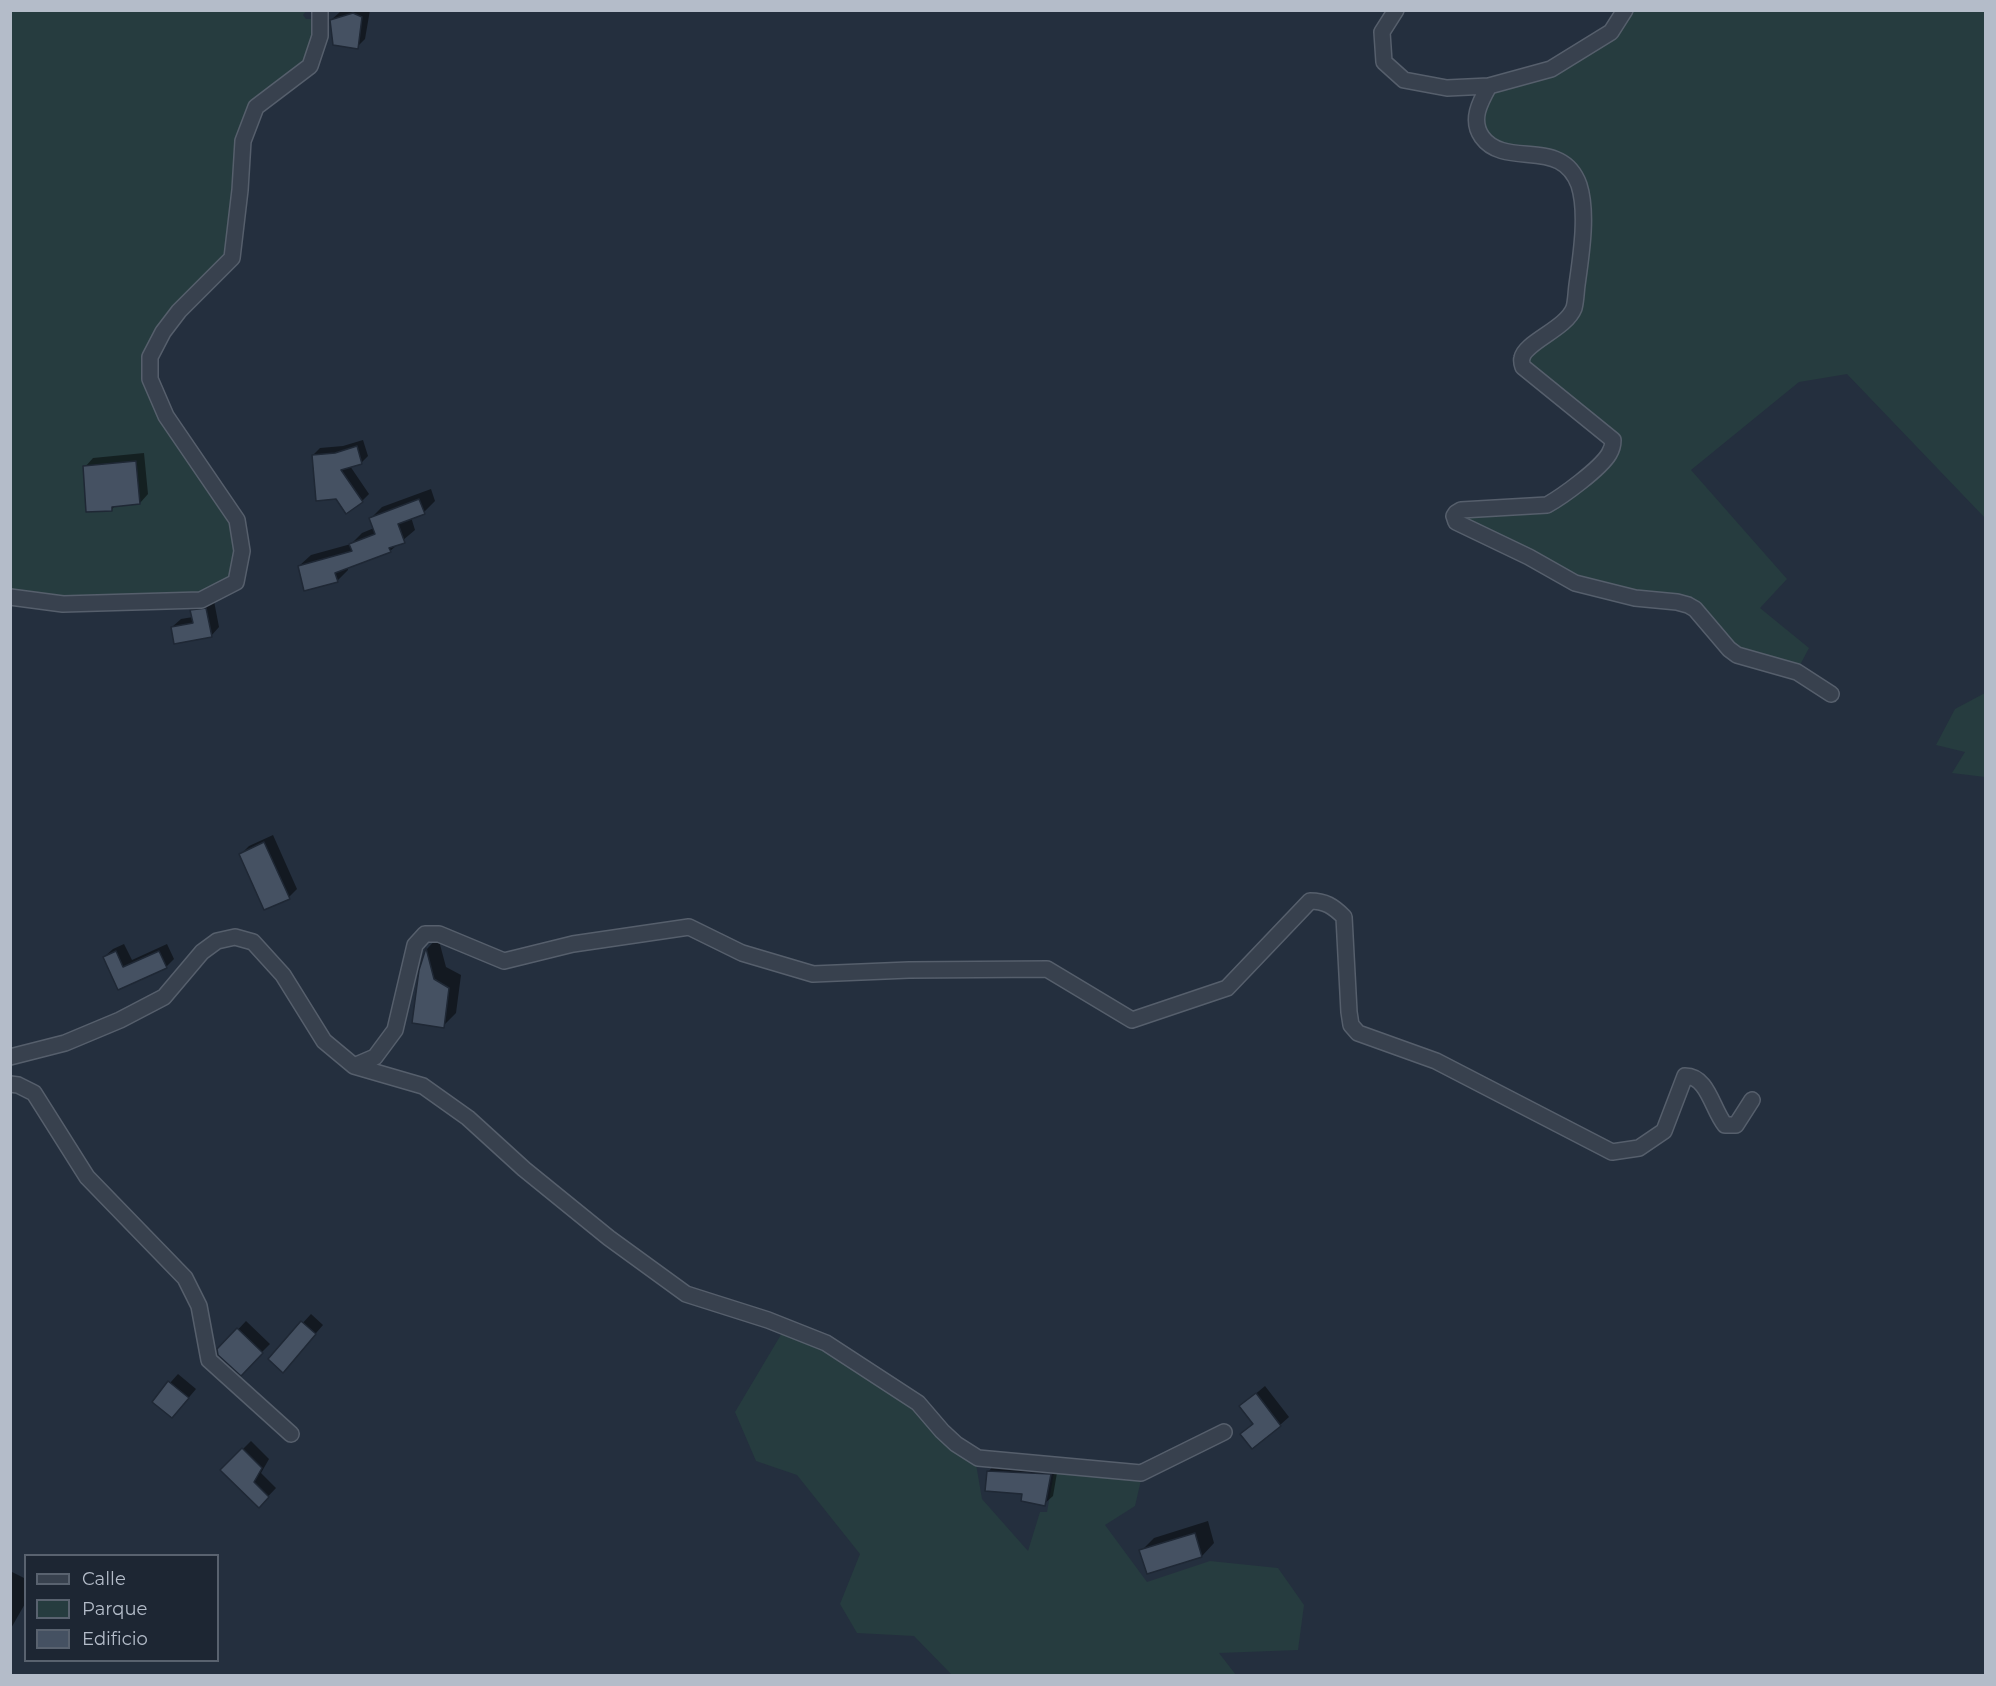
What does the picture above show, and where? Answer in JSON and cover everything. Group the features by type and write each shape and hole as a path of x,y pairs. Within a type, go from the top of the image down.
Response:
{"street":[{"path":"1396,10 1382,32 1384,62 1404,80 1447,88 1489,86 1551,69 1611,32 1625,10"},
{"path":"10,597 63,604 201,600 236,582 242,551 237,520 166,416 150,379 150,357 163,332 179,311 232,258 243,141 256,107 310,66 320,36 316,11"},
{"path":"1489,86 1476,114 1477,130 1486,143 1502,150 1557,159 1568,167 1576,178 1582,195 1582,251 1574,308 1564,322 1527,349 1522,357 1523,367 1613,440 1611,451 1605,459 1547,506 1461,510 1454,516 1456,522 1529,557 1575,583 1635,598 1688,604 1737,655 1797,672 1831,694"},
{"path":"354,1066 375,1057 395,1030 415,945 424,934 439,934 504,961 573,944 689,927 742,953 813,974 909,970 1047,969 1132,1020 1227,988 1310,901 1321,901 1334,906 1344,917 1351,1025 1358,1033 1436,1061 1612,1152 1639,1148 1664,1131 1685,1076 1693,1076 1701,1081 1719,1118 1725,1125 1736,1125 1752,1100"},
{"path":"10,1057 65,1042 120,1020 164,997 202,952 217,941 235,937 253,942 284,975 324,1041 354,1066 423,1086 468,1118 609,1238 686,1294 768,1320 826,1343 918,1403 956,1444 978,1458 1142,1473 1224,1432"},
{"path":"10,1084 18,1085 34,1093 87,1177 185,1278 199,1306 209,1360 291,1434"}],"green space":[{"path":"307,10 303,15 306,19 314,19 314,35 304,62 251,103 233,189 226,254 143,357 230,521 236,550 229,578 199,593 63,597 11,590 10,11"},
{"path":"1633,11 1985,11 1985,518 1847,374 1799,382 1691,470 1787,579 1760,608 1809,648 1800,665 1740,649 1699,604 1577,576 1462,517 1549,512 1562,504 1618,452 1620,438 1529,364 1528,359 1569,327 1580,310 1589,194 1559,153 1523,148 1498,140 1488,134 1483,125 1483,114 1493,92 1615,36"},
{"path":"1985,693 1985,777 1952,773 1965,752 1936,745 1955,709"},
{"path":"782,1333 823,1349 914,1408 976,1464 982,1499 1028,1551 1040,1512 1047,1512 1054,1472 1141,1480 1135,1506 1105,1525 1147,1582 1210,1561 1278,1568 1304,1605 1298,1650 1219,1653 1236,1675 952,1675 914,1636 857,1633 840,1604 860,1554 797,1475 756,1461 735,1412"}],"building":[{"path":"353,13 362,17 358,49 333,45 330,20"},
{"path":"357,446 362,464 341,470 363,502 346,514 336,499 316,501 312,455 335,453"},
{"path":"136,461 140,504 112,507 112,511 86,512 83,466"},
{"path":"419,499 425,514 398,524 405,543 389,548 391,552 335,573 338,582 304,591 298,566 352,551 349,544 375,534 369,518"},
{"path":"206,608 212,637 174,644 171,627 193,623 190,610"},
{"path":"264,842 290,899 264,910 239,854"},
{"path":"426,948 434,979 449,988 444,1028 412,1023 419,970"},
{"path":"116,951 123,967 159,951 167,968 118,990 103,957"},
{"path":"301,1321 316,1334 283,1373 268,1359"},
{"path":"237,1328 263,1353 241,1376 218,1355 217,1349"},
{"path":"168,1381 189,1398 172,1418 152,1402"},
{"path":"1256,1393 1281,1426 1252,1449 1240,1434 1253,1424 1239,1406"},
{"path":"242,1448 262,1468 254,1482 269,1497 259,1508 220,1470"},
{"path":"987,1471 1051,1474 1045,1506 1021,1501 1022,1494 985,1491"},
{"path":"1195,1533 1202,1557 1147,1574 1139,1550"}]}
